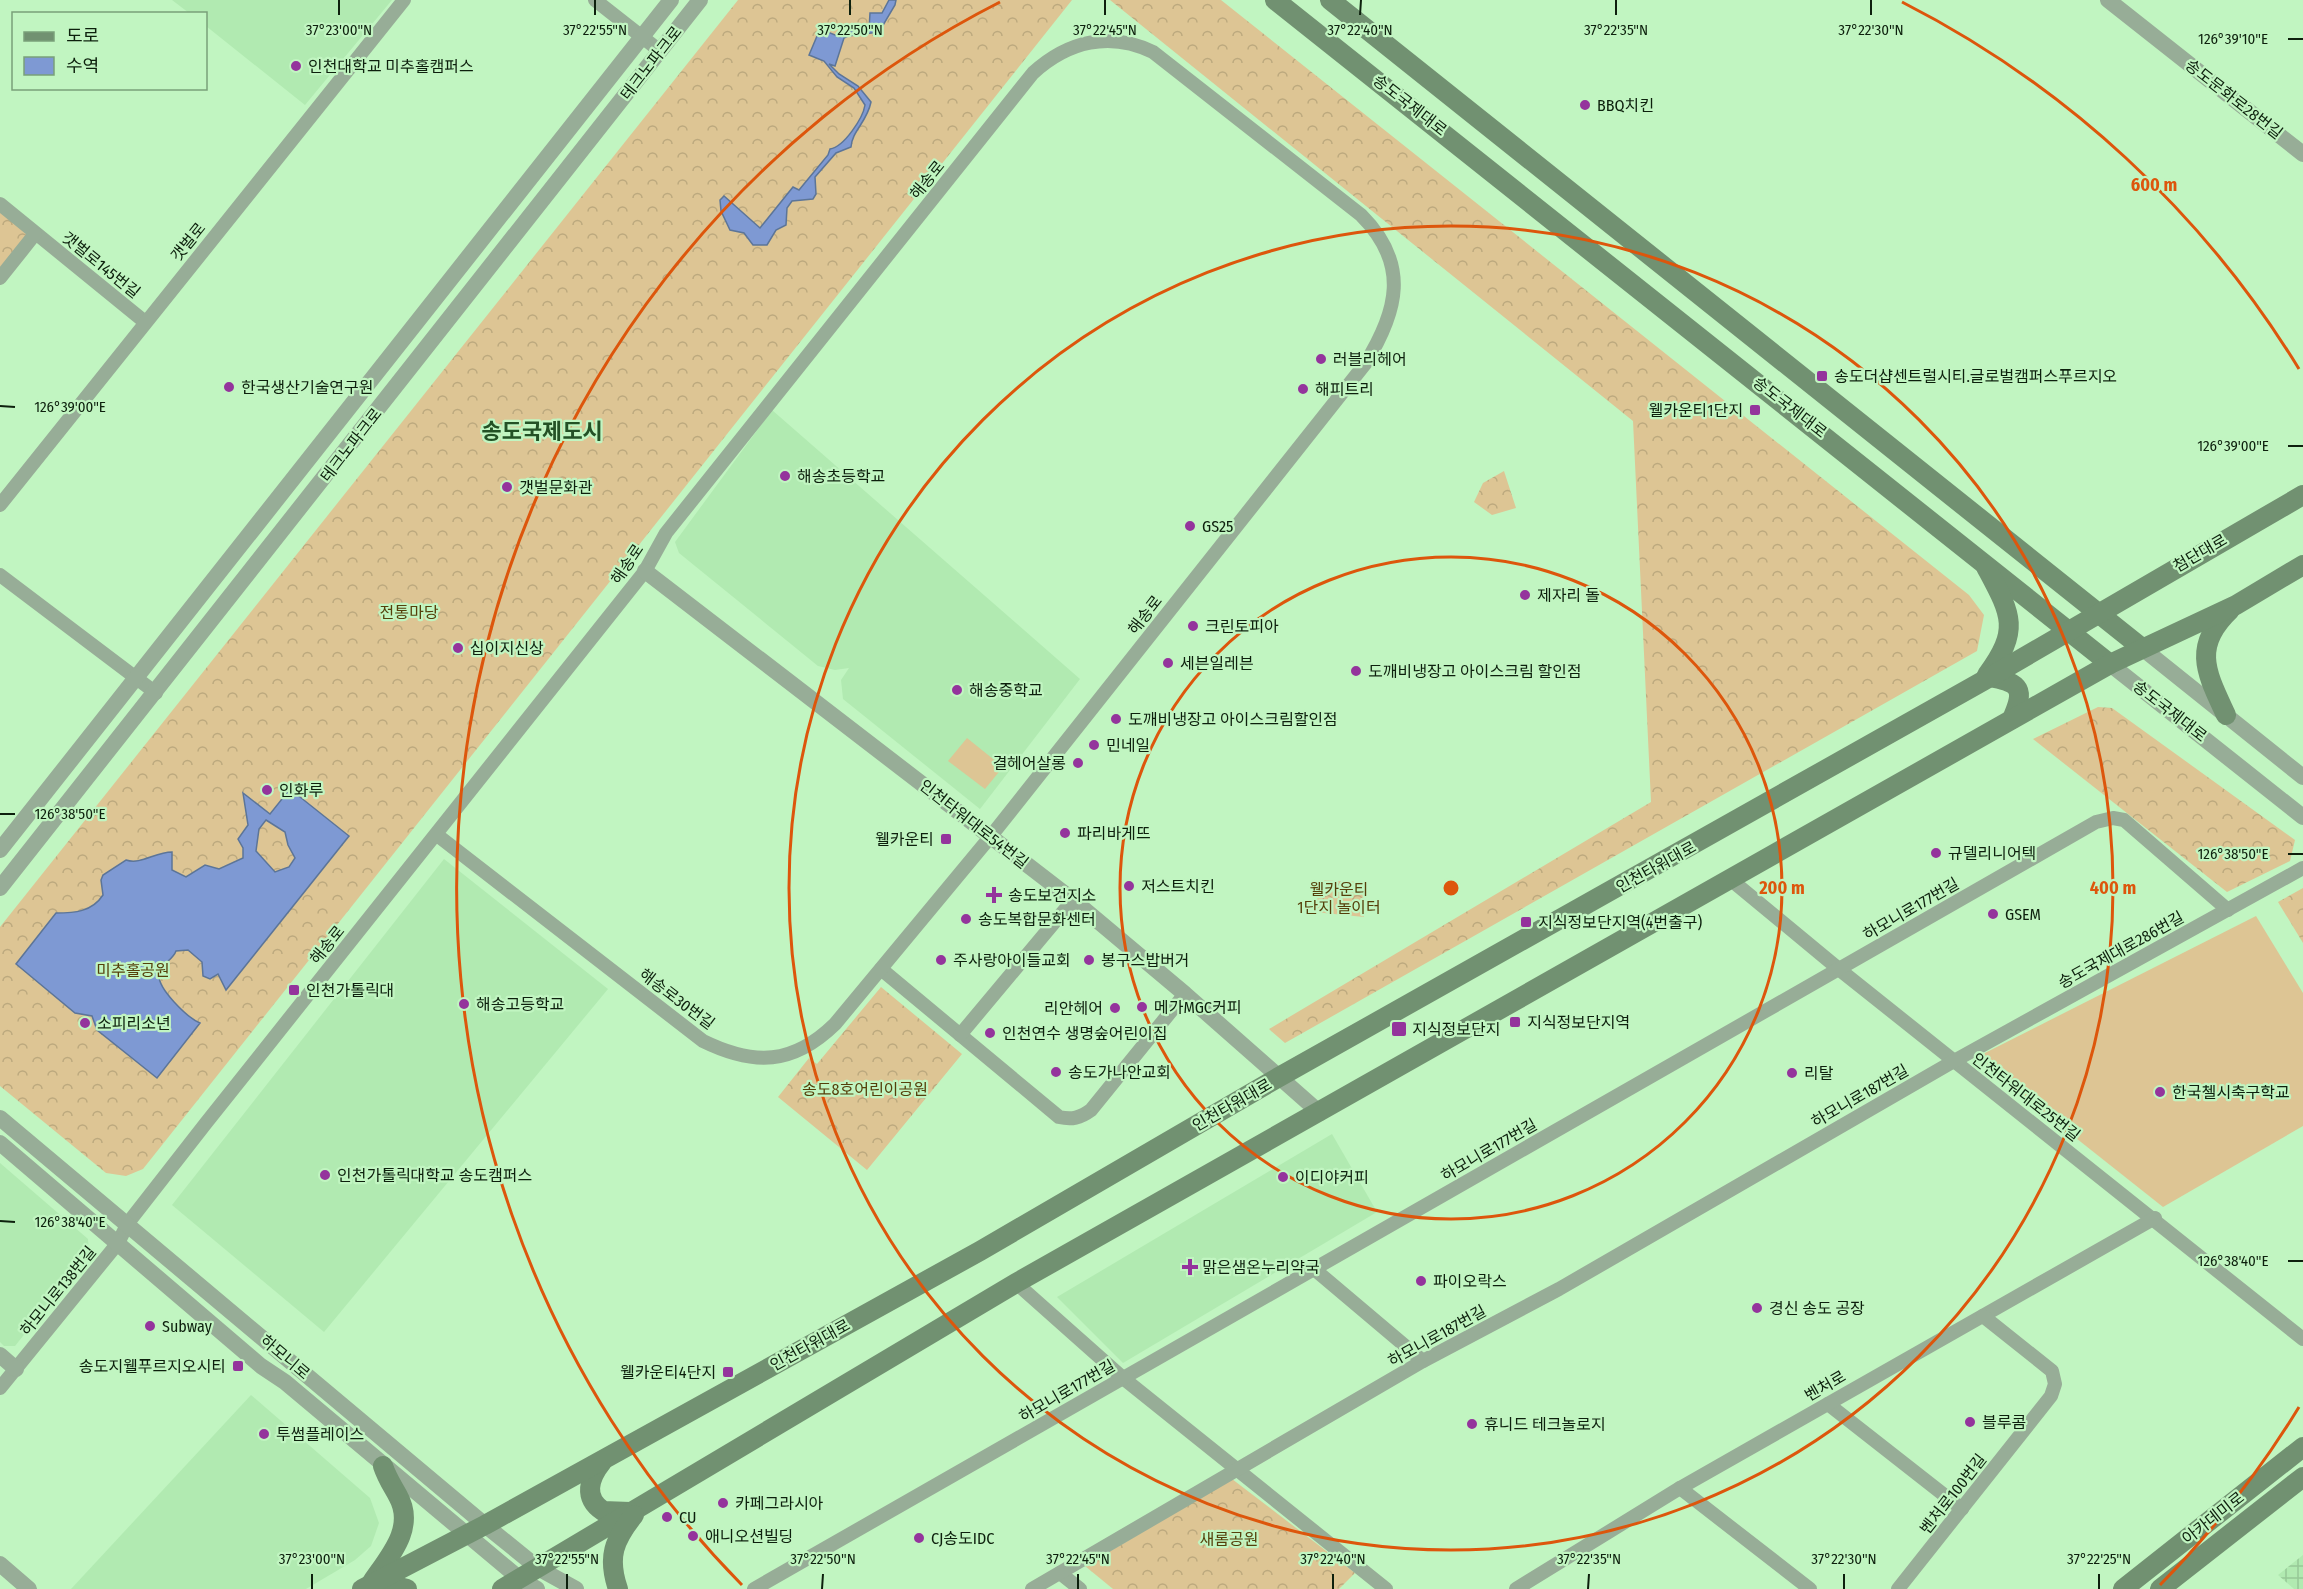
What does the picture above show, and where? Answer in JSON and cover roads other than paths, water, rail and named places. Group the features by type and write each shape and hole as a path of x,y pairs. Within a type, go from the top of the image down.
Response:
{"main road":[{"name":"송도국제대로","path":"1275,0 2071,630 2110,664"},
{"name":"송도국제대로","path":"1330,0 2142,648"},
{"name":"첨단대로","path":"2097,612 2303,495"},
{"path":"1981,559 2008,607 2011,622 2009,637 2002,655 1987,679 2011,681 2019,688 2020,700 2012,719"},
{"path":"502,1589 1016,1283 2110,664 2236,605 2303,565"},
{"path":"2226,715 2208,676 2205,656 2208,638 2216,623 2236,605"},
{"name":"인천타워대로","path":"366,1587 467,1535 980,1251 1279,1077 1987,679 2071,630 2097,612"},
{"name":"아카데미로","path":"2123,1589 2303,1448"},
{"path":"606,1458 591,1478 589,1489 592,1499 603,1511 635,1509"},
{"path":"366,1587 399,1544 403,1525 399,1497 389,1484 383,1466"},
{"name":"아카데미로","path":"2160,1589 2303,1477"},
{"path":"618,1589 613,1573 613,1551 619,1533 635,1509"},
{"path":"366,1587 387,1584 407,1589"}],"street":[{"name":"갯벌로","path":"0,505 404,0"},
{"path":"595,0 660,51"},
{"name":"테크노파크로","path":"0,850 671,0"},
{"name":"테크노파크로","path":"0,888 700,0"},
{"name":"송도문화로28번길","path":"2108,0 2303,154"},
{"name":"해송로","path":"118,1243 128,1223 645,571 666,533 1033,72 1048,59 1067,48 1097,41 1125,42 1140,46 1160,57 1371,225 1383,243 1391,264 1394,287 1392,309 1385,331 1365,364 991,836"},
{"name":"갯벌로145번길","path":"0,204 145,321"},
{"name":"갯벌로145번길","path":"0,278 35,234"},
{"name":"인천타워대로54번길","path":"645,571 1072,900 1185,994 1320,1113"},
{"path":"0,575 156,693"},
{"name":"송도국제대로","path":"2142,648 2303,777"},
{"name":"송도국제대로","path":"2110,664 2303,817"},
{"name":"하모니로177번길","path":"753,1589 2096,822 2113,818 2124,820 2228,910"},
{"name":"해송로30번길","path":"437,835 703,1041 733,1055 769,1058 787,1055 811,1044 836,1024 991,836"},
{"name":"송도국제대로286번길","path":"1954,1061 2303,868"},
{"name":"인천타워대로25번길","path":"1730,879 1839,970 2155,1218 2303,1339"},
{"path":"960,1035 1072,900"},
{"path":"881,969 1059,1117 1077,1118 1091,1110 1185,994"},
{"name":"하모니로187번길","path":"1032,1589 1423,1361 1559,1289 1954,1061"},
{"name":"하모니로","path":"0,1118 128,1223 222,1307 241,1319 485,1525 538,1568 576,1589"},
{"name":"하모니로","path":"0,1143 519,1579 537,1589"},
{"name":"벤처로","path":"1516,1589 1680,1488 2155,1218"},
{"name":"하모니로138번길","path":"0,1388 118,1243"},
{"path":"1314,1269 1423,1361"},
{"path":"1016,1283 1123,1378 1386,1589"},
{"name":"벤처로100번길","path":"1898,1589 2051,1396 2055,1384 2052,1371 2044,1362 1983,1316"},
{"path":"0,1355 16,1369"},
{"path":"1828,1404 1962,1509"},
{"path":"1680,1488 1810,1589"},
{"path":"0,1564 29,1589"},
{"path":"1060,1573 1080,1589"}],"water":[{"path":"889,0 896,0 895,5 879,32 844,38 835,66 829,64 839,74 858,86 871,102 851,147 836,153 815,177 816,194 813,199 792,201 787,208 786,225 776,230 767,245 753,245 744,233 730,230 721,211 720,200 724,196 760,228 793,187 799,190 828,155 830,149 847,138 857,124 865,105 854,88 837,77 824,61 809,55 820,29 840,37 849,31 869,30 870,13 882,13"},
{"path":"290,789 349,836 226,990 218,974 210,979 203,976 202,962 188,950 176,951 162,967 159,979 167,994 181,1009 200,1023 157,1078 97,1030 92,1016 75,1013 16,964 56,913 82,910 99,901 103,895 101,880 103,875 126,860 143,860 172,852 172,870 186,877 205,865 219,869 243,858 243,848 238,839 248,825 243,793 270,814","holes":["266,820 285,832 288,845 295,858 289,867 275,872 256,851 259,829"]}],"place":[{"name":"인천대학교 미추홀캠퍼스","path":"296,66"},
{"name":"BBQ치킨","path":"1585,105"},
{"name":"러블리헤어","path":"1321,359"},
{"name":"송도더샵센트럴시티.글로벌캠퍼스푸르지오","path":"1822,376"},
{"name":"한국생산기술연구원","path":"229,387"},
{"name":"해피트리","path":"1303,389"},
{"name":"웰카운티1단지","path":"1755,410"},
{"name":"해송초등학교","path":"785,476"},
{"name":"갯벌문화관","path":"507,487"},
{"name":"GS25","path":"1190,526"},
{"name":"제자리 돌","path":"1525,595"},
{"name":"크린토피아","path":"1193,626"},
{"name":"십이지신상","path":"458,648"},
{"name":"세븐일레븐","path":"1168,663"},
{"name":"도깨비냉장고 아이스크림 할인점","path":"1356,671"},
{"name":"해송중학교","path":"957,690"},
{"name":"도깨비냉장고 아이스크림할인점","path":"1116,719"},
{"name":"민네일","path":"1094,745"},
{"name":"결헤어살롱","path":"1078,763"},
{"name":"인화루","path":"267,790"},
{"name":"파리바게뜨","path":"1065,833"},
{"name":"웰카운티","path":"946,839"},
{"name":"규델리니어텍","path":"1936,853"},
{"name":"저스트치킨","path":"1129,886"},
{"name":"송도보건지소","path":"994,895"},
{"name":"GSEM","path":"1993,914"},
{"name":"송도복합문화센터","path":"966,919"},
{"name":"지식정보단지역(4번출구)","path":"1526,922"},
{"name":"주사랑아이들교회","path":"941,960"},
{"name":"봉구스밥버거","path":"1089,960"},
{"name":"인천가톨릭대","path":"294,990"},
{"name":"해송고등학교","path":"464,1004"},
{"name":"메가MGC커피","path":"1142,1007"},
{"name":"리안헤어","path":"1115,1008"},
{"name":"지식정보단지역","path":"1515,1022"},
{"name":"소피리소년","path":"85,1023"},
{"name":"지식정보단지","path":"1399,1029"},
{"name":"인천연수 생명숲어린이집","path":"990,1033"},
{"name":"송도가나안교회","path":"1056,1072"},
{"name":"리탈","path":"1792,1073"},
{"name":"한국첼시축구학교","path":"2160,1092"},
{"name":"인천가톨릭대학교 송도캠퍼스","path":"325,1175"},
{"name":"이디야커피","path":"1283,1177"},
{"name":"맑은샘온누리약국","path":"1190,1267"},
{"name":"파이오락스","path":"1421,1281"},
{"name":"경신 송도 공장","path":"1757,1308"},
{"name":"Subway","path":"150,1326"},
{"name":"송도지웰푸르지오시티","path":"238,1366"},
{"name":"웰카운티4단지","path":"728,1372"},
{"name":"블루콤","path":"1970,1422"},
{"name":"휴니드 테크놀로지","path":"1472,1424"},
{"name":"투썸플레이스","path":"264,1434"},
{"name":"카페그라시아","path":"723,1503"},
{"name":"CU","path":"667,1517"},
{"name":"애니오션빌딩","path":"693,1536"},
{"name":"CJ송도IDC","path":"919,1538"}],"district":[{"name":"송도국제도시","path":"542,431"}],"park label":[{"name":"전통마당","path":"409,612"},
{"name":"웰카운티 1단지 놀이터","path":"1339,898"},
{"name":"미추홀공원","path":"133,970"},
{"name":"송도8호어린이공원","path":"865,1089"},
{"name":"새롬공원","path":"1229,1539"}]}
